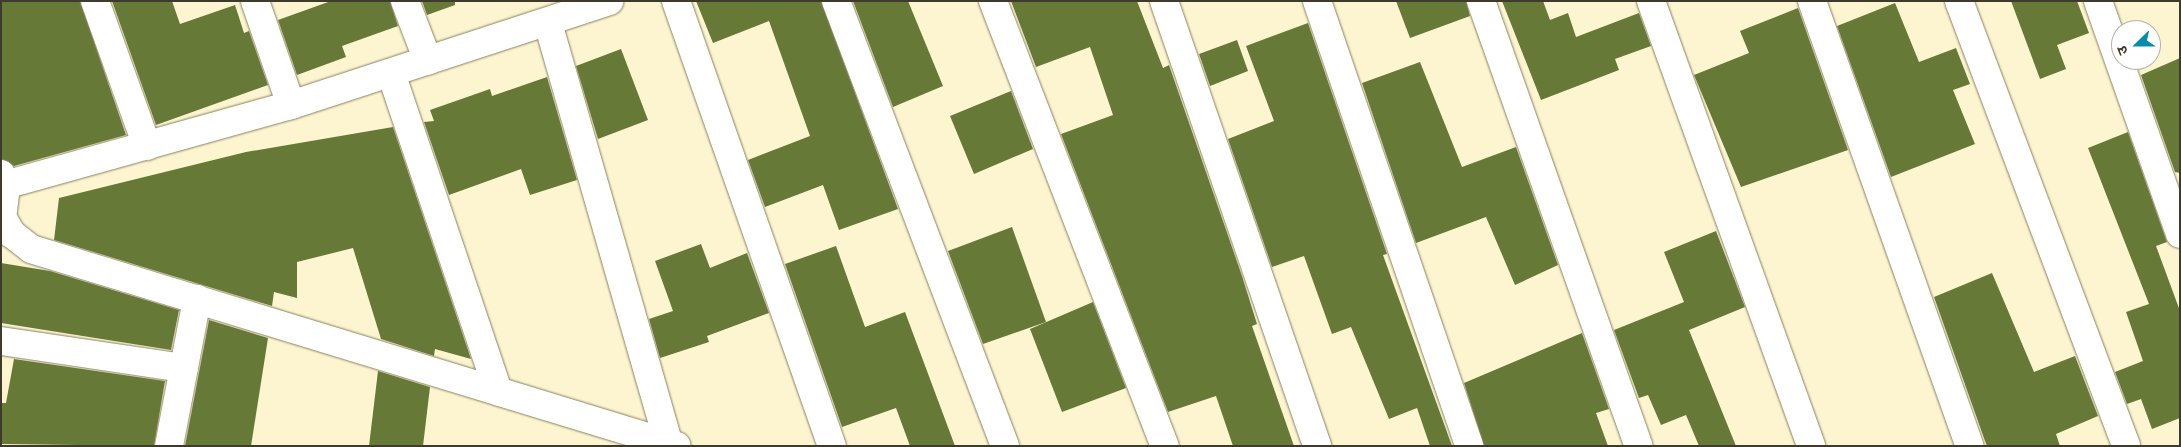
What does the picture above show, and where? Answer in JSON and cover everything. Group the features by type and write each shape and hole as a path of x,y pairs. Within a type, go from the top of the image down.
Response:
{"street":[{"path":"95,1 147,146"},
{"path":"255,1 291,105"},
{"path":"405,1 428,61"},
{"path":"610,1 577,6 548,23 291,105 147,146 3,182 2,217 12,234 31,249 671,445"},
{"path":"676,1 832,446"},
{"path":"836,1 1005,446"},
{"path":"993,1 1166,446"},
{"path":"1164,1 1317,446"},
{"path":"1317,1 1469,446"},
{"path":"1481,1 1639,446"},
{"path":"1651,1 1811,446"},
{"path":"1812,1 1970,446"},
{"path":"1959,1 2126,446"},
{"path":"2098,1 2180,234"},
{"path":"548,23 671,445"},
{"path":"391,73 498,391"},
{"path":"169,446 196,299"},
{"path":"1,341 184,368"}],"building":[{"path":"1,1 80,1 126,135 14,166 1,159"},
{"path":"112,1 172,1 180,24 235,5 244,33 249,31 268,85 156,125"},
{"path":"331,1 390,1 398,26 342,46 346,57 297,75 278,20"},
{"path":"422,1 455,1 455,5 427,15"},
{"path":"696,1 821,1 898,209 839,230 823,185 765,207 748,160 810,136 769,21 713,43"},
{"path":"853,1 908,1 943,86 893,107"},
{"path":"1011,1 1137,1 1163,68 1169,65 1242,276 1257,324 1252,326 1294,446 1233,446 1216,396 1168,412 1061,134 1113,115 1090,47 1036,67"},
{"path":"1396,1 1466,1 1470,16 1410,38"},
{"path":"1502,1 1543,1 1550,20 1568,13 1576,37 1639,13 1651,46 1615,59 1619,70 1541,100"},
{"path":"2011,1 2077,1 2089,33 2057,45 2066,69 2040,79"},
{"path":"1895,3 1919,62 1956,48 1970,84 1953,90 1975,144 1891,177 1837,26"},
{"path":"1798,8 1848,150 1741,187 1694,75 1749,53 1740,31"},
{"path":"1308,23 1387,254 1383,255 1452,446 1430,446 1417,408 1389,419 1351,327 1332,334 1304,256 1272,267 1228,139 1274,121 1246,46"},
{"path":"1237,40 1248,71 1210,86 1199,54"},
{"path":"621,49 648,120 598,139 576,66"},
{"path":"2180,58 2180,173 2175,172 2141,75 2152,70 2161,70 2161,66"},
{"path":"1420,62 1462,167 1516,147 1558,265 1515,285 1486,217 1416,243 1362,83"},
{"path":"547,77 577,180 530,195 521,169 449,195 424,122 434,121 430,110 490,89 492,96"},
{"path":"1011,91 1033,149 974,174 950,116"},
{"path":"393,127 471,359 435,349 434,356 381,339 353,248 297,262 297,298 274,292 272,306 54,240 59,198 246,152"},
{"path":"2128,132 2167,242 2156,246 2180,311 2180,418 2152,429 2141,399 2127,404 2115,372 2143,361 2126,312 2149,304 2088,148"},
{"path":"1012,227 1046,322 983,344 948,251"},
{"path":"1716,231 1745,307 1689,330 1736,446 1699,446 1686,415 1661,425 1648,395 1639,398 1614,330 1684,302 1664,252"},
{"path":"701,244 710,268 747,253 769,313 707,336 709,342 660,358 649,319 673,311 655,261"},
{"path":"836,246 865,327 905,312 955,446 910,446 896,408 842,427 785,264"},
{"path":"1,263 50,271 179,310 171,350 1,323"},
{"path":"1992,273 2034,372 2075,356 2098,416 2056,434 2060,446 1987,446 1985,441 1934,297"},
{"path":"1093,302 1126,388 1062,412 1030,329"},
{"path":"209,320 268,338 251,446 185,446"},
{"path":"1582,333 1609,409 1596,413 1608,446 1484,446 1464,383"},
{"path":"14,359 165,381 154,446 1,444 1,403 6,403"},
{"path":"378,371 430,387 423,446 369,446"}]}
